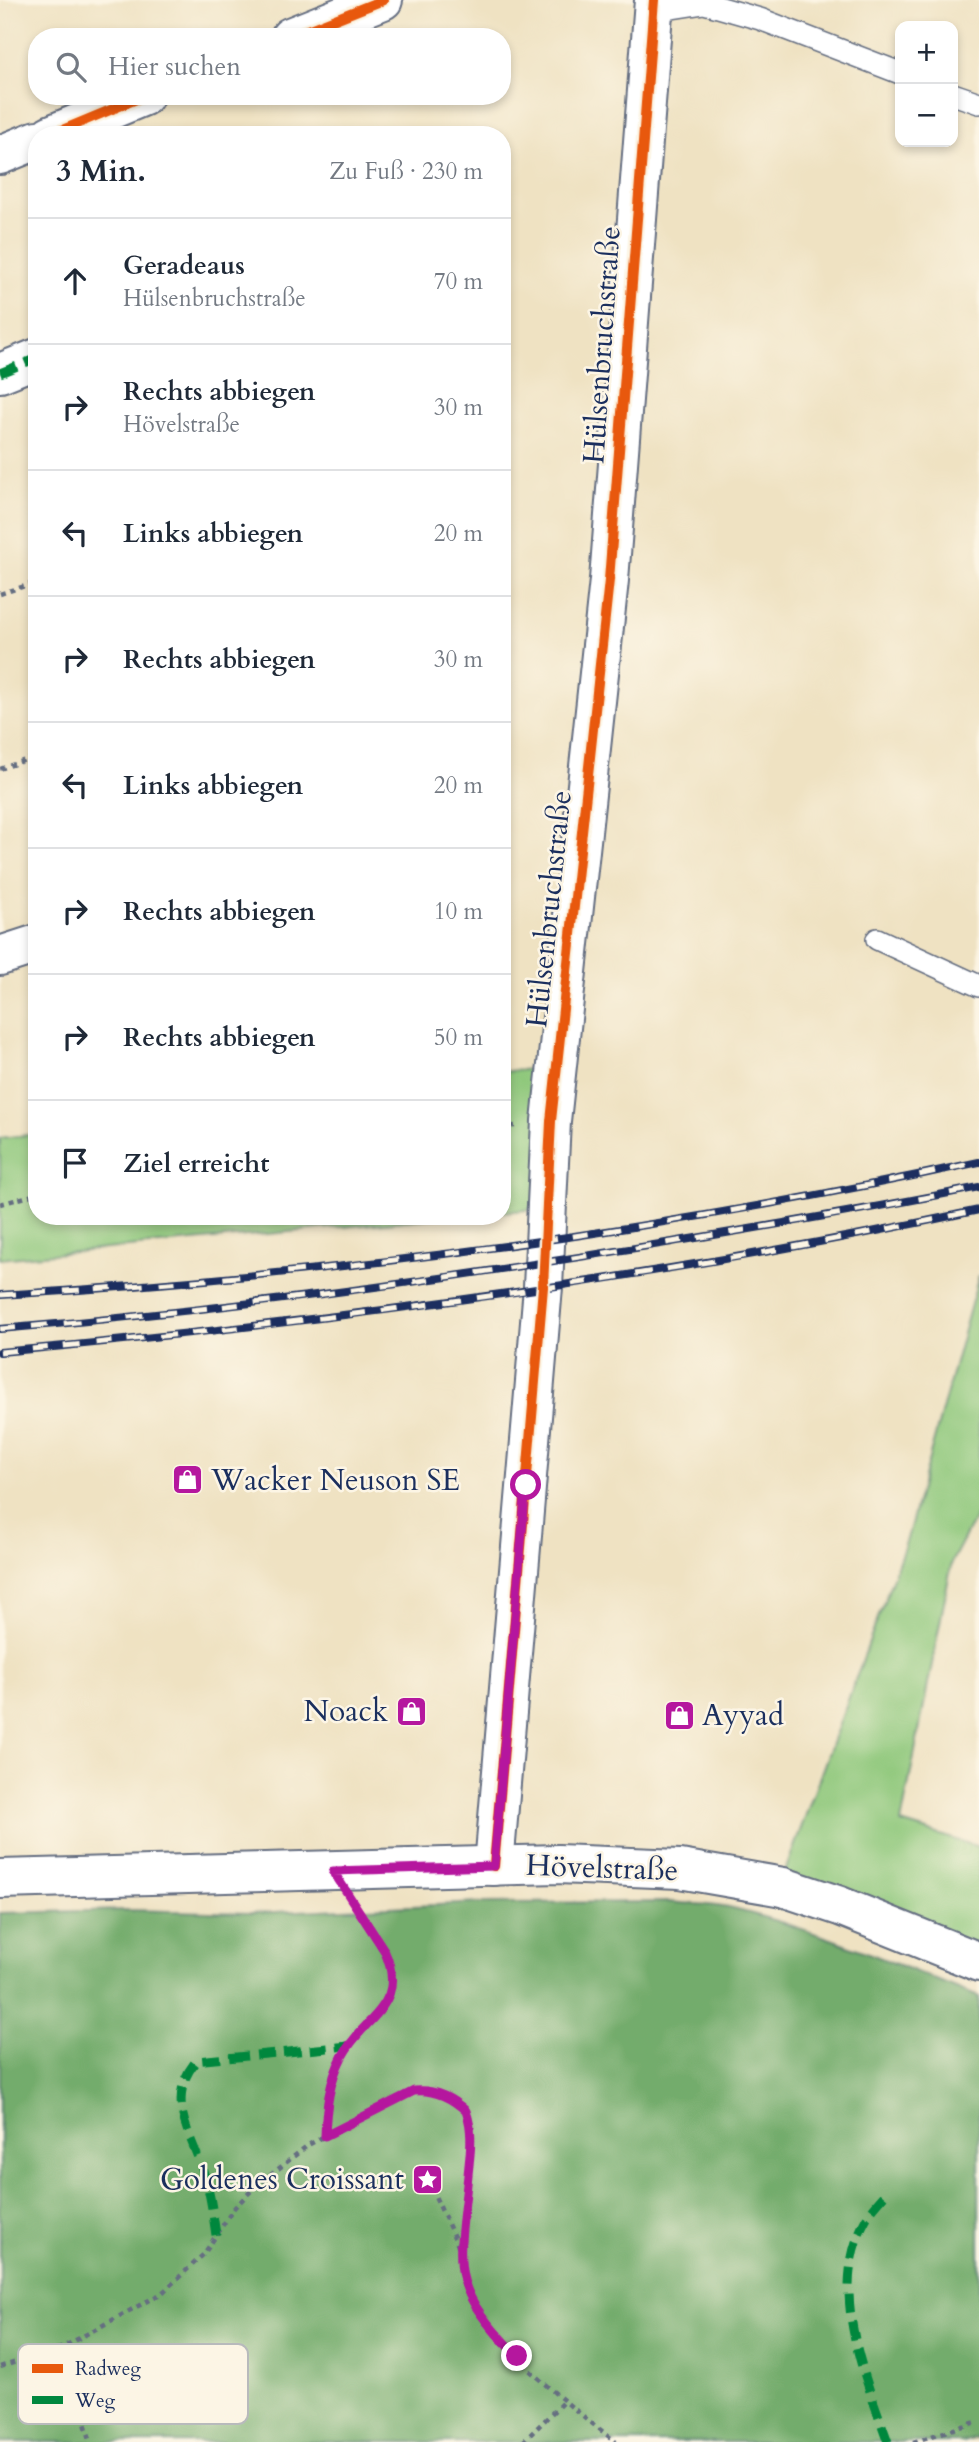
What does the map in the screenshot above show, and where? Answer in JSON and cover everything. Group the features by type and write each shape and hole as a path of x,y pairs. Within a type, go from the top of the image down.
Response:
{"street":[{"path":"313,28 383,0"},
{"name":"Hülsenbruchstraße","path":"494,1866 543,1287 551,1121 609,580 653,6"},
{"path":"72,126 122,105"},
{"path":"0,155 28,144"},
{"path":"0,373 28,362"},
{"path":"0,956 28,947"},
{"name":"Hövelstraße","path":"0,1880 494,1866 617,1865 680,1869 751,1880 840,1906 979,1962"}],"lane":[{"path":"653,6 704,3 760,19 895,71"},
{"path":"958,96 979,103"},
{"path":"877,939 979,986"}],"path":[{"path":"0,594 28,585"},
{"path":"0,769 28,759"},
{"path":"0,1204 28,1196"},
{"path":"325,2136 327,2099 337,2067 348,2046 387,2001 392,1990 389,1962 384,1950 333,1871"},
{"path":"68,2344 162,2293 205,2253 234,2208 251,2190 325,2136 414,2091 428,2090 456,2102 466,2111 472,2138 460,2251 462,2281 478,2314 564,2401 616,2442"},
{"path":"427,2179 460,2251"},
{"path":"0,2367 18,2361"},
{"path":"523,2442 564,2401"},
{"path":"913,2442 979,2421"},
{"path":"85,2424 91,2442"}],"green space":[{"path":"552,1067 538,1209 511,1211 511,1071"},
{"path":"28,1135 28,1225 362,1225 0,1259 0,1138"},
{"path":"979,1275 979,1510 952,1561 901,1823 979,1847 979,1957 782,1880 907,1539"},
{"path":"670,1902 729,1908 856,1948 979,1997 979,2437 962,2442 0,2442 0,1913 128,1910 251,1913 482,1903"}],"railway":[{"path":"0,1295 246,1276 492,1248 737,1210 979,1162"},
{"path":"0,1329 169,1313 421,1281 749,1229 979,1187"},
{"path":"0,1352 246,1327 492,1296 736,1257 979,1210"}],"marked path":[{"path":"0,373 28,362"},
{"path":"216,2235 208,2186 187,2129 181,2102 187,2075 196,2061 348,2046"},
{"path":"888,2442 860,2360 849,2302 855,2246 868,2215 889,2189"}],"cycle path":[{"path":"313,28 383,0"},
{"path":"494,1866 543,1287 551,1121 609,580 654,0"},
{"path":"72,126 122,105"}],"place":[{"name":"Wacker Neuson SE","path":"188,1480"},
{"name":"Noack","path":"411,1711"},
{"name":"Ayyad","path":"679,1715"},
{"name":"Goldenes Croissant","path":"427,2179"}],"route":[{"path":"517,2356 478,2314 462,2281 460,2251 472,2138 466,2111 443,2095 428,2090 414,2091 325,2136 327,2099 342,2055 387,2001 392,1990 392,1976 384,1950 333,1871 494,1866 526,1485"}]}
